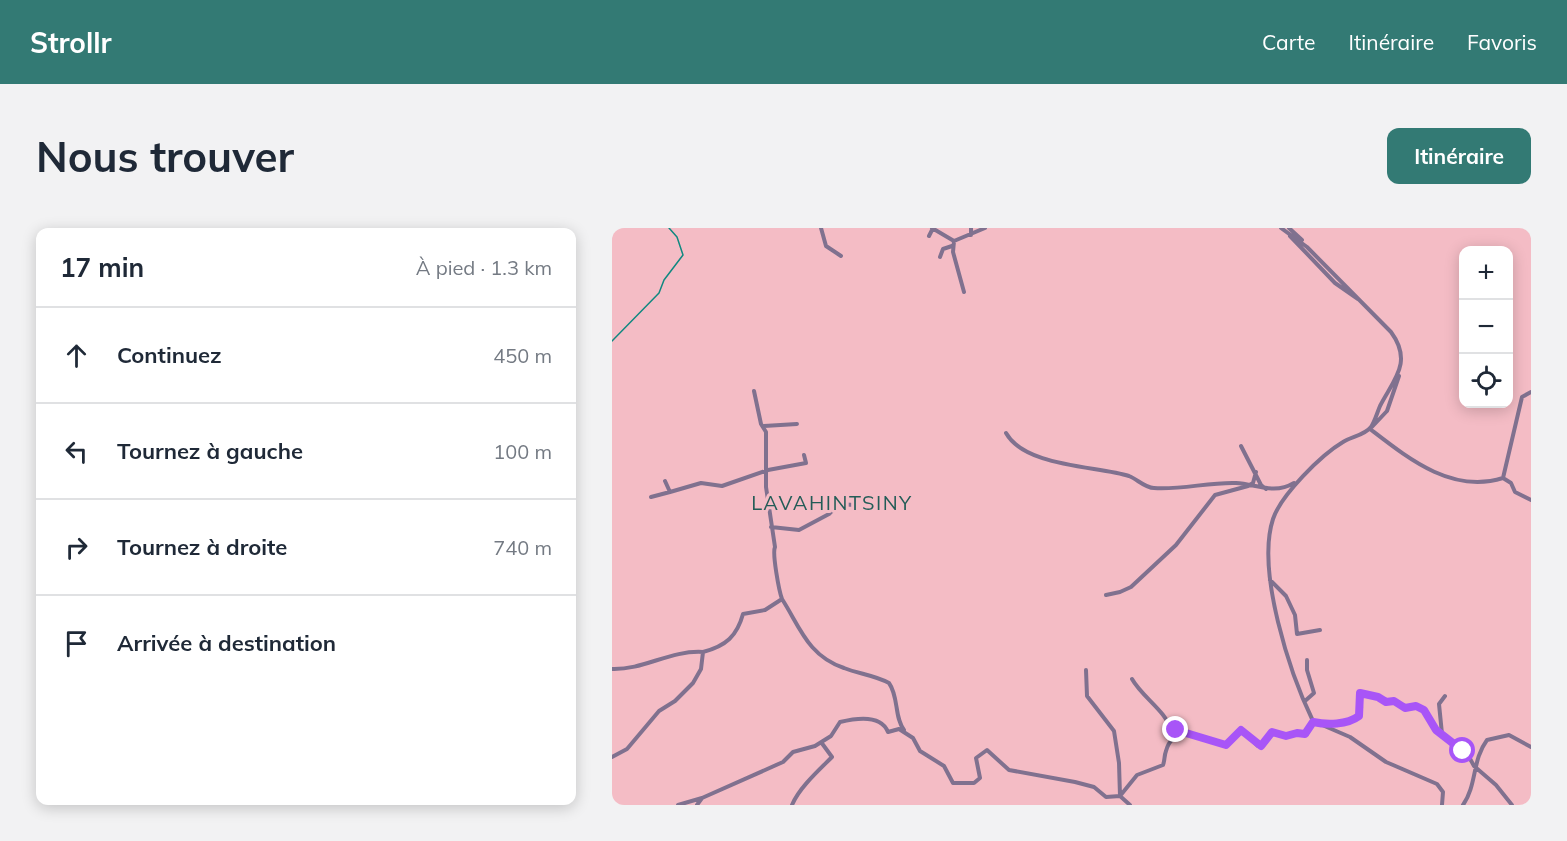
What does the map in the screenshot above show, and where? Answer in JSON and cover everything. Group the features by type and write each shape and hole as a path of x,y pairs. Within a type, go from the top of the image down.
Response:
{"street":[{"path":"821,228 826,246 841,256"},
{"path":"929,236 933,228 953,243 964,292"},
{"path":"971,228 971,235"},
{"path":"940,257 943,249 985,228"},
{"path":"1281,228 1288,230 1307,247 1400,344 1400,369 1387,411 1370,429 1342,442 1300,480 1279,505 1271,525 1270,579 1282,637 1313,722 1350,737 1373,756 1437,784 1443,792 1442,805"},
{"path":"1288,230 1335,283 1353,298 1359,299"},
{"path":"1370,429 1400,369"},
{"path":"754,391 764,426 768,470 766,482 775,547 772,554 778,568 777,582 782,599 804,639 841,668 874,676 889,683 899,712 900,724 920,751 944,766 953,783 974,783 980,778 976,758 987,750 1009,770 1050,776 1094,787 1106,797 1120,796 1130,805"},
{"path":"1503,478 1522,397 1531,392"},
{"path":"764,426 797,424"},
{"path":"1370,429 1425,468 1444,477 1468,483 1489,482 1503,478 1511,483 1515,492 1531,500"},
{"path":"1006,432 1016,442 1046,458 1076,468 1130,476 1155,488 1219,483 1266,489 1281,488 1300,480"},
{"path":"1242,446 1256,472 1260,485 1266,489"},
{"path":"651,497 701,483 722,486 768,470 806,463 804,455"},
{"path":"1106,595 1131,587 1176,545 1215,495 1248,486 1253,483 1256,472"},
{"path":"665,481 670,492"},
{"path":"1281,488 1288,492"},
{"path":"771,527 799,531 829,514 839,504 854,505"},
{"path":"1270,579 1286,597 1294,615 1297,634 1320,630"},
{"path":"612,669 632,669 676,654 703,652 721,646 742,625 743,614 765,610 782,599"},
{"path":"612,757 627,748 659,711 675,701 693,683 701,669 703,652"},
{"path":"1305,701 1314,693 1306,670 1306,660"},
{"path":"1086,670 1087,696 1114,731 1120,775 1120,796"},
{"path":"1120,796 1137,775 1163,765 1172,739 1165,715 1141,694 1132,679"},
{"path":"1313,722 1325,724 1359,716 1360,693 1378,697 1386,702 1394,701 1405,708 1416,706 1430,715 1436,730 1468,755 1474,766 1496,785 1512,805"},
{"path":"1442,735 1439,704 1445,696"},
{"path":"678,805 702,798 783,762 800,748 821,742 833,735 840,722 868,718 884,725 888,732 899,729 906,732"},
{"path":"1170,729 1226,745 1241,730 1258,746 1266,742 1272,732 1286,736 1307,734 1313,722"},
{"path":"1172,739 1187,734"},
{"path":"1463,805 1472,788 1474,766 1483,746 1494,737 1509,735 1531,747"},
{"path":"792,805 797,792 806,787 818,768 832,757 821,742"},
{"path":"697,805 702,798"}],"waterway":[{"path":"612,341 659,293 664,280 683,255 677,237 669,228"}],"district":[{"name":"LAVAHINTSINY","path":"832,503"}],"route":[{"path":"1176,730 1226,745 1241,730 1258,746 1261,746 1272,732 1286,736 1297,733 1307,734 1313,722 1325,724 1354,719 1359,716 1360,693 1378,697 1386,702 1394,701 1405,708 1416,706 1423,709 1430,715 1436,730 1463,751"}]}
